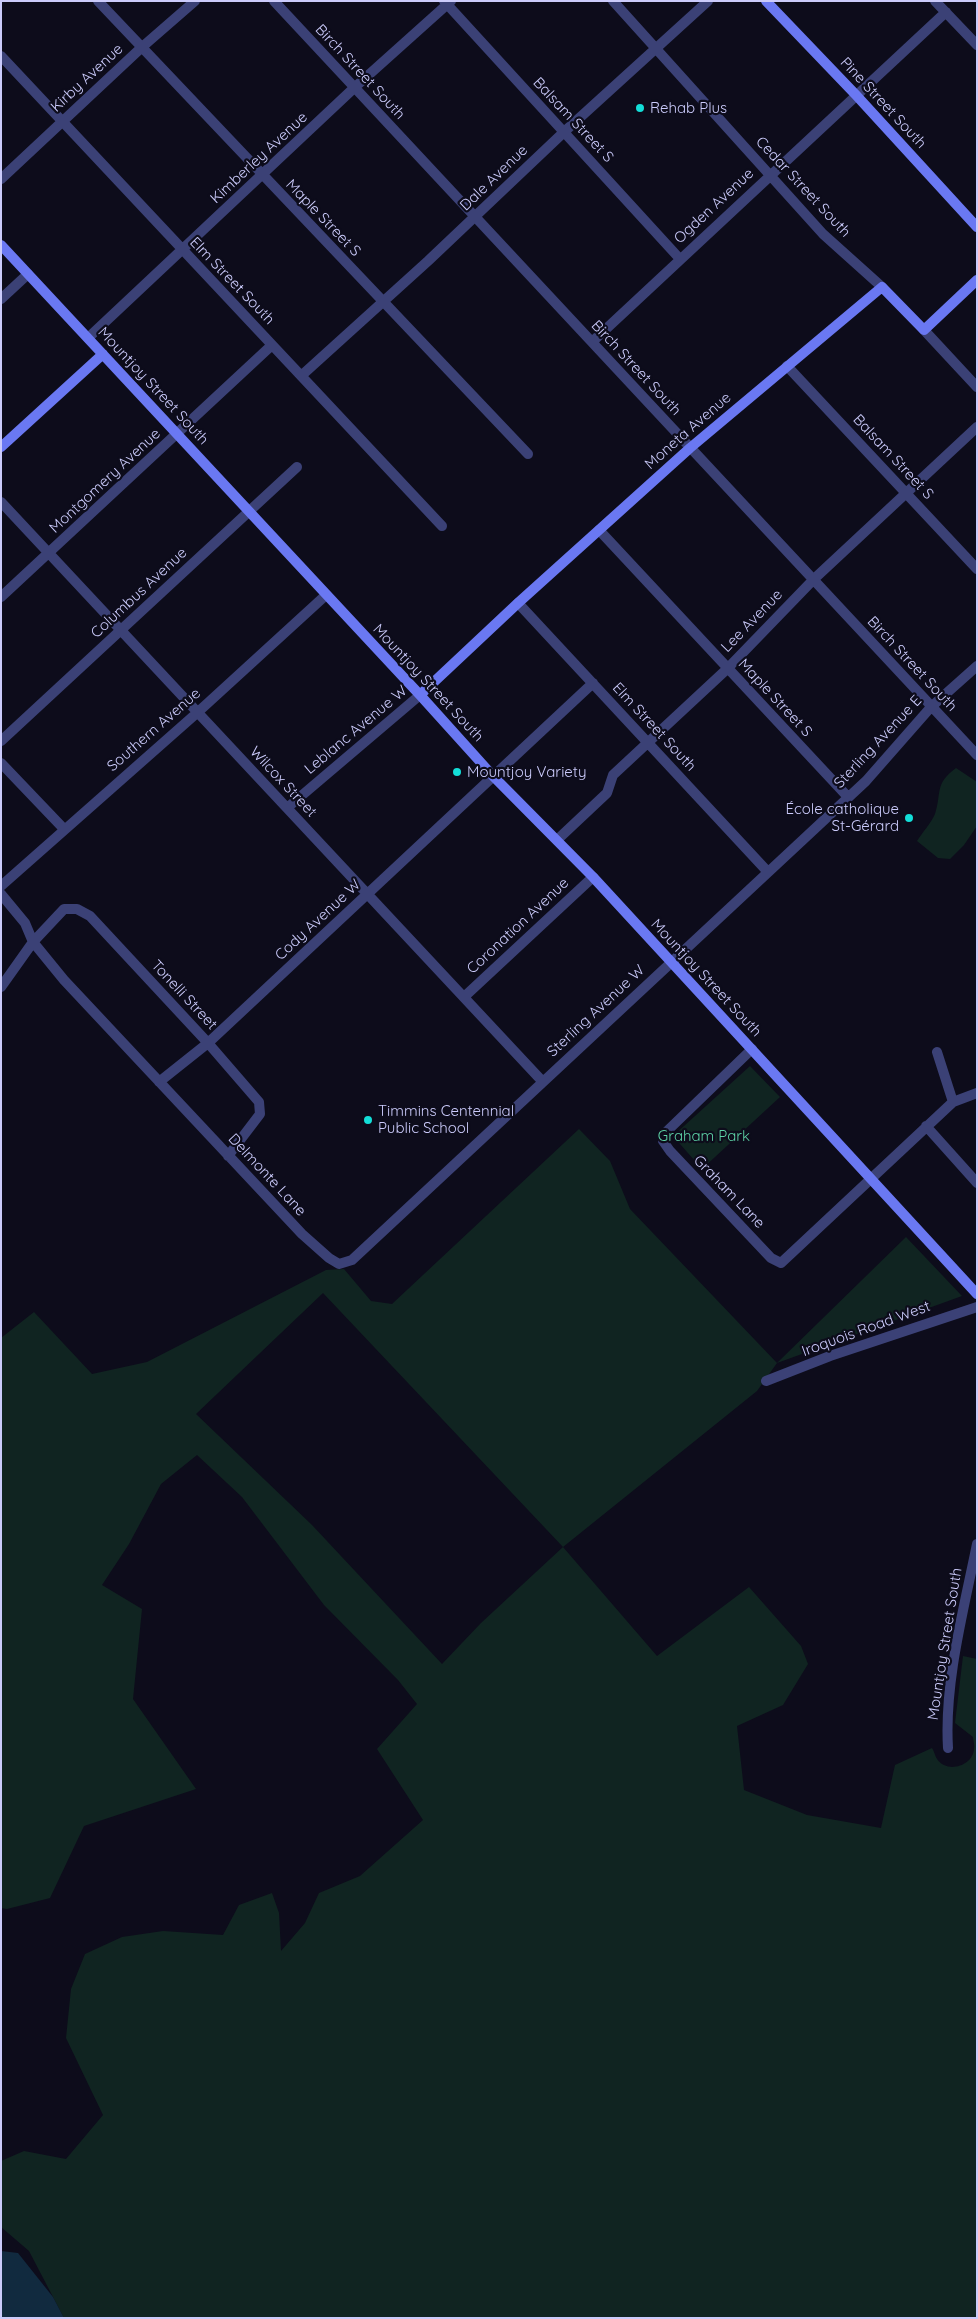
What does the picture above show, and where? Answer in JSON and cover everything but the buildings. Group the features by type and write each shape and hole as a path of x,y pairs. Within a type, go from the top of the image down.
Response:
{"street":[{"name":"Maple Street S","path":"98,1 261,175 528,454"},
{"name":"Kirby Avenue","path":"1,179 141,48 195,1"},
{"name":"Birch Street South","path":"274,1 977,755"},
{"name":"Cedar Street South","path":"613,1 771,174 823,234 882,287 977,387"},
{"name":"Dale Avenue","path":"301,376 708,1"},
{"name":"Pine Street South","path":"766,1 856,95 977,227"},
{"path":"936,1 977,45"},
{"name":"Kimberley Avenue","path":"88,338 448,2"},
{"name":"Balsam Street S","path":"448,2 680,259"},
{"name":"Ogden Avenue","path":"592,342 946,12"},
{"name":"Elm Street South","path":"1,56 442,526"},
{"name":"Mountjoy Street South","path":"1,245 420,695 492,776 593,877 977,1294"},
{"path":"1,299 28,274"},
{"path":"924,330 977,280"},
{"name":"Moneta Avenue","path":"420,695 518,603 690,448 882,287"},
{"name":"Montgomery Avenue","path":"1,598 272,345"},
{"path":"1,447 103,354"},
{"name":"Balsam Street S","path":"787,366 977,569"},
{"name":"Lee Avenue","path":"557,840 607,793 613,775 727,668 814,579 977,427"},
{"name":"Columbus Avenue","path":"1,741 297,467"},
{"name":"Wilcox Street","path":"1,502 543,1082"},
{"name":"Maple Street S","path":"599,530 848,797"},
{"name":"Southern Avenue","path":"1,886 326,596"},
{"name":"Elm Street South","path":"518,603 768,871"},
{"name":"Sterling Avenue E","path":"670,962 866,781 931,707 977,666"},
{"name":"Cody Avenue W","path":"159,1082 208,1043 593,683"},
{"name":"Leblanc Avenue W","path":"287,808 420,695"},
{"path":"1,763 64,829"},
{"name":"Coronation Avenue","path":"464,997 593,877"},
{"name":"Delmonte Lane","path":"1,894 25,923 34,942 64,980 302,1234 329,1258 339,1264 352,1260 543,1082"},
{"name":"Tonelli Street","path":"34,942 64,909 77,910 90,916 208,1043 259,1102 260,1114 228,1156"},
{"path":"1,987 34,942"},
{"name":"Sterling Avenue W","path":"543,1082 670,962"},
{"name":"Graham Lane","path":"752,1049 664,1134 663,1141 670,1151 771,1258 781,1263 871,1178"},
{"path":"937,1052 953,1102"},
{"path":"871,1178 953,1102 977,1094"},
{"path":"926,1126 977,1183"},
{"name":"Iroquois Road West","path":"766,1381 830,1356 977,1307"},
{"name":"Mountjoy Street South","path":"948,1748 947,1727 955,1658 977,1544"}],"green space":[{"path":"956,768 977,782 977,826 964,845 950,859 938,858 917,841 935,814 944,779"},
{"name":"Graham Park","path":"750,1066 780,1097 702,1169 673,1136"},
{"path":"579,1129 610,1161 630,1209 777,1363 757,1391 563,1547 657,1656 749,1587 801,1646 808,1664 783,1705 737,1726 744,1790 807,1815 881,1828 895,1765 932,1748 941,1764 947,1766 953,1767 964,1764 973,1755 973,1737 955,1723 963,1656 977,1659 977,2318 64,2318 29,2251 1,2227 1,2161 24,2151 66,2159 103,2115 66,2038 71,1989 85,1954 122,1937 163,1931 223,1935 239,1905 272,1893 279,1913 281,1951 305,1923 319,1893 360,1876 423,1820 377,1749 417,1704 398,1680 324,1605 242,1497 197,1455 161,1484 129,1544 102,1585 142,1609 133,1699 196,1789 84,1826 50,1898 7,1909 1,1908 1,1338 34,1312 92,1374 147,1362 326,1270 344,1269 371,1301 392,1304","holes":["323,1293 563,1547 481,1623 442,1664 312,1525 196,1414"]},
{"path":"906,1237 962,1296 777,1363"}],"water":[{"path":"1,2251 18,2253 53,2297 64,2318 1,2318"}],"place":[{"name":"Rehab Plus","path":"640,108"},
{"name":"Mountjoy Variety","path":"457,772"},
{"name":"École catholique St-Gérard","path":"909,818"},
{"name":"Timmins Centennial Public School","path":"368,1120"}]}
